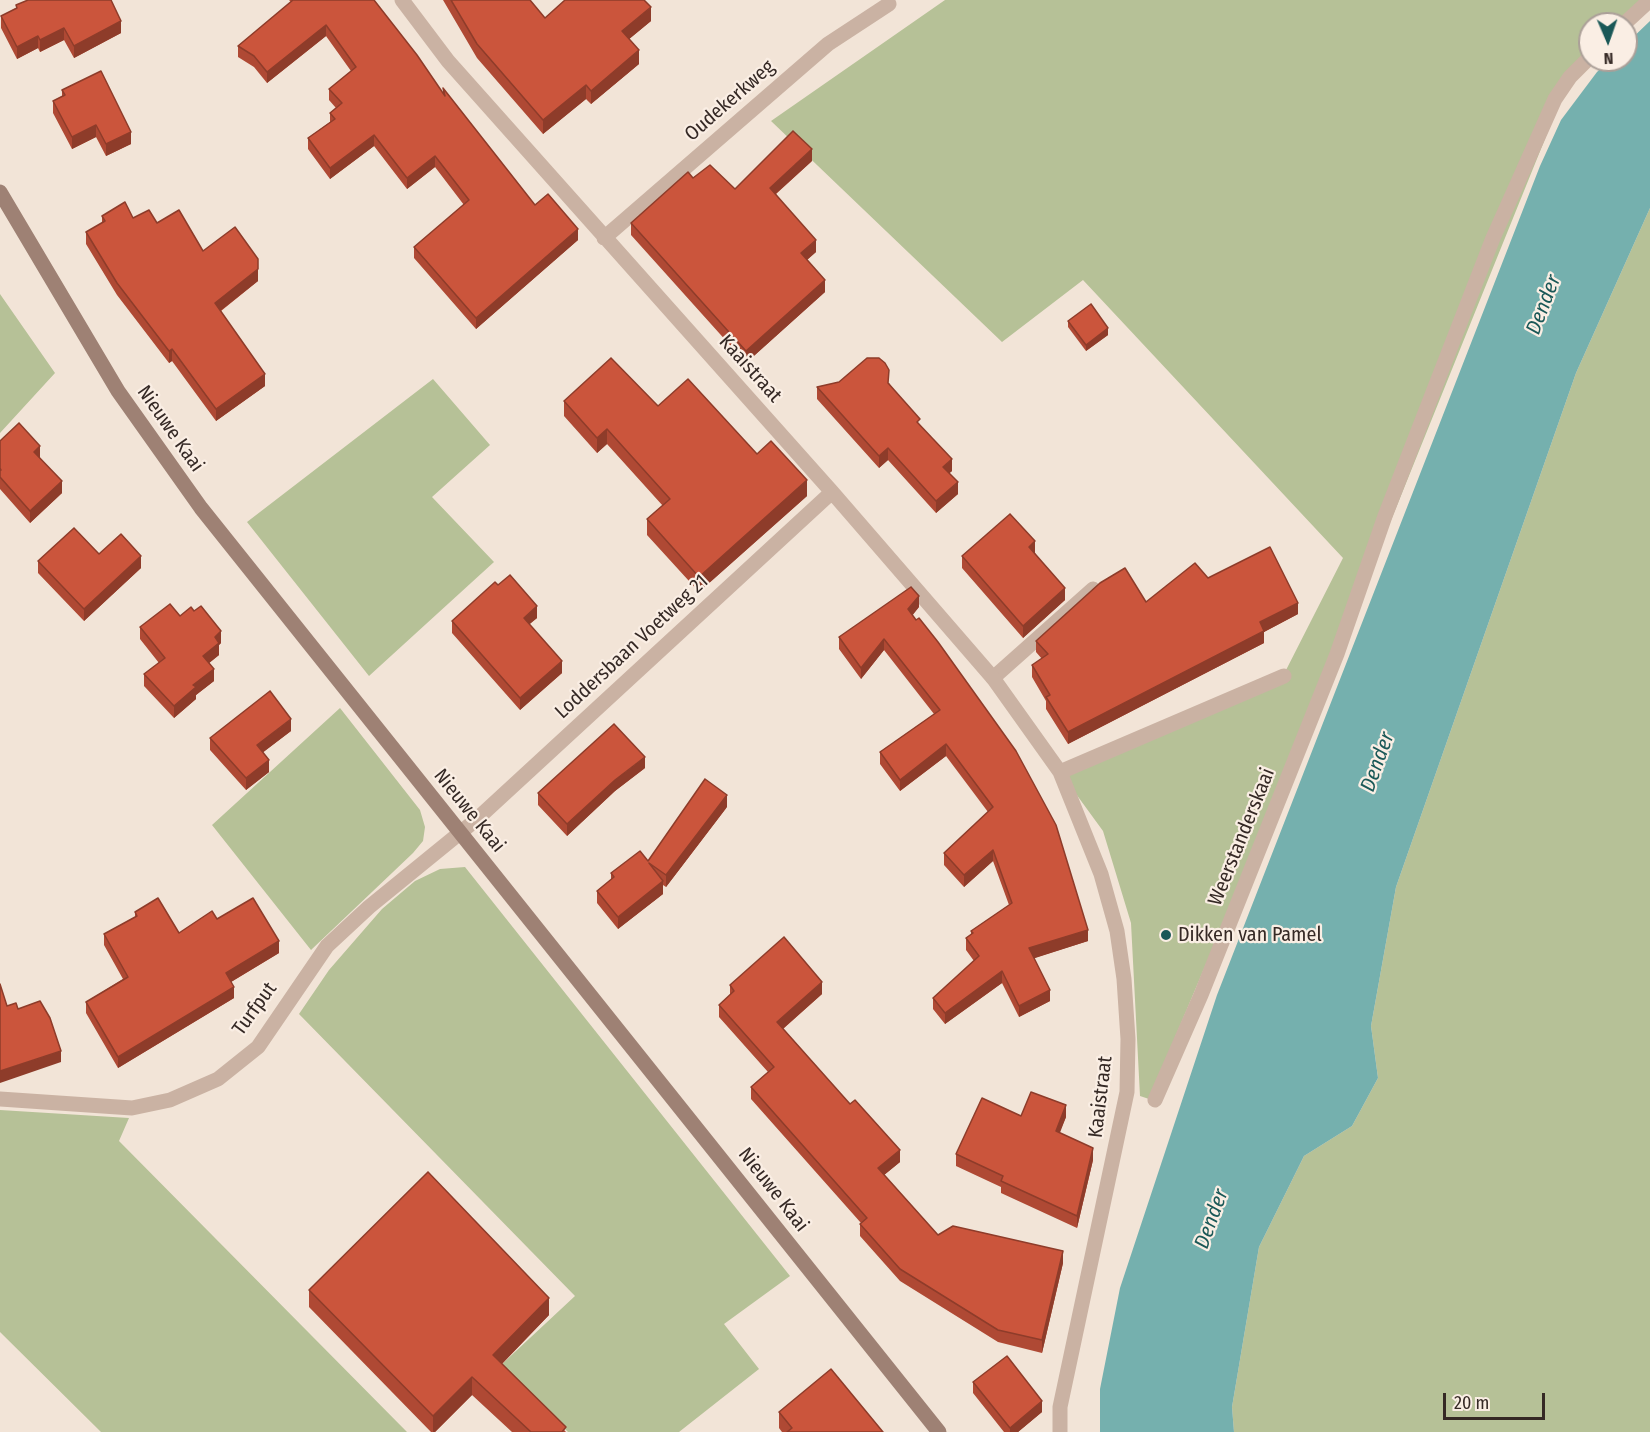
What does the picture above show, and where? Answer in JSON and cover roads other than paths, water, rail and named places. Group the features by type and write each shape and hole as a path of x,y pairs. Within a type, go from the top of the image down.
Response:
{"main road":[{"name":"Nieuwe Kaai","path":"0,192 118,391 201,508 658,1077 939,1432"}],"street":[{"name":"Kaaistraat","path":"402,0 448,61 832,492 993,678 1060,772 1101,873 1117,931 1124,978 1128,1039 1127,1092 1060,1407 1060,1432"},
{"path":"1637,12 1650,0"},
{"name":"Oudekerkweg","path":"604,238 828,44 889,4"},
{"name":"Weerstanderskaai","path":"1155,1100 1201,995 1337,654 1386,516 1493,238 1555,99 1570,76 1578,68"},
{"name":"Loddersbaan Voetweg 21","path":"459,832 832,492"},
{"path":"993,678 1093,589"},
{"path":"1060,772 1284,676"},
{"name":"Turfput","path":"0,1099 132,1107 170,1100 218,1079 258,1047 327,946 369,906 459,832"}],"water":[{"name":"Dender","path":"1650,21 1650,208 1576,373 1396,887 1371,1026 1378,1078 1352,1126 1304,1156 1259,1247 1232,1407 1234,1432 1100,1432 1100,1389 1120,1288 1217,995 1540,166 1561,120 1597,72 1638,72 1638,32"}],"place":[{"name":"Dikken van Pamel","path":"1166,935"}]}
